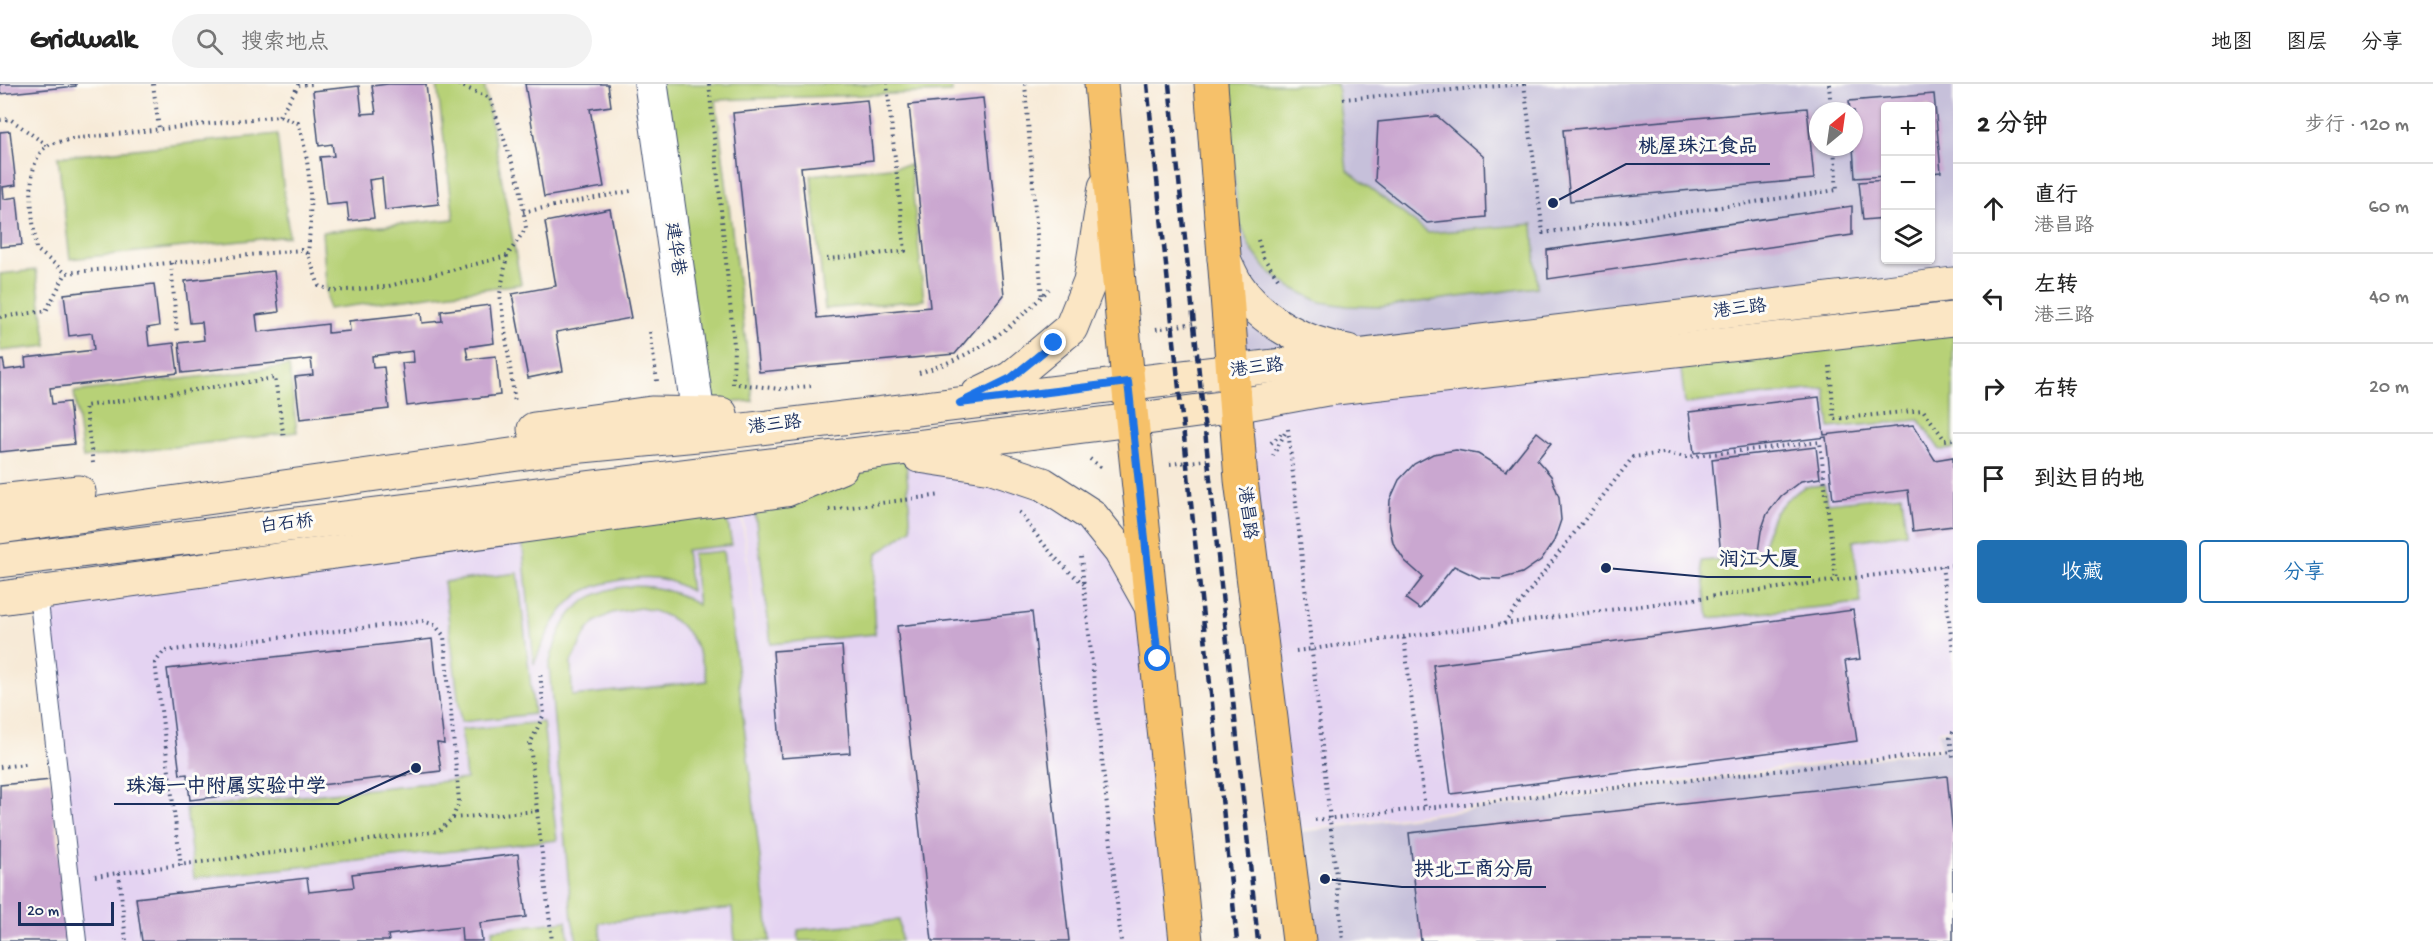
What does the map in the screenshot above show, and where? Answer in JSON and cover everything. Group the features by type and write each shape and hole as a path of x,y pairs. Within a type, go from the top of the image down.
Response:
{"main road":[{"path":"1101,84 1128,382 1186,941"},
{"name":"港昌路","path":"1211,84 1241,480 1299,941"},
{"path":"960,403 1011,378 1071,328 1090,281 1108,168"},
{"path":"1224,259 1236,284 1252,303 1272,320 1296,335 1317,345 1338,350 1380,354"},
{"name":"港三路","path":"561,448 873,414 1128,382 1233,372 1953,284"},
{"name":"白石桥","path":"0,561 1132,420 1235,406 1327,389 1953,319"},
{"path":"0,501 35,499 651,413 873,414"},
{"name":"白石桥","path":"0,527 561,448"},
{"path":"0,598 786,490 881,450 992,467 1043,484 1091,515 1120,550 1153,609"}],"street":[{"name":"建华巷","path":"651,84 698,414"}],"lane":[{"path":"38,593 77,941"}],"path":[{"path":"153,84 159,129"},
{"path":"279,116 299,86 312,84"},
{"path":"457,84 490,98 520,186 526,228 507,256 500,294 515,403"},
{"path":"709,84 734,345 733,384"},
{"path":"827,260 905,251 887,84"},
{"path":"1025,84 1042,297 1048,328 1054,343"},
{"path":"1343,99 1525,84 1543,233 1837,190 1835,156"},
{"path":"1829,84 1830,102"},
{"path":"308,254 301,250 66,273 36,249 31,175 37,158 48,146 72,139 279,116 298,123 305,144 312,214 308,254 319,286 333,291 384,286 507,256"},
{"path":"0,120 10,119 48,146"},
{"path":"523,212 631,191"},
{"path":"1256,236 1263,256 1282,286"},
{"path":"171,263 177,334"},
{"path":"0,317 46,311 66,273"},
{"path":"910,376 952,363 992,341 1025,314 1056,283"},
{"path":"1829,357 1834,419 1923,410 1945,440 1953,439"},
{"path":"691,376 733,384 780,389 815,385"},
{"path":"94,466 85,406 275,378 284,439"},
{"path":"1268,464 1288,428 1296,422"},
{"path":"1288,428 1343,941"},
{"path":"1503,624 1633,457 1664,453 1686,457 1820,442 1836,581"},
{"path":"1293,651 1953,565"},
{"path":"1942,566 1953,650"},
{"path":"1084,584 1121,941"},
{"path":"70,879 181,866 439,831 453,818 459,801 444,636 435,625 423,621 164,651 155,663 181,866"},
{"path":"1404,638 1425,809"},
{"path":"540,672 544,714 530,744 552,941"},
{"path":"1312,821 1953,755 1950,738 1953,732"},
{"path":"0,767 26,764"},
{"path":"453,818 537,811"},
{"path":"119,873 126,941"}],"shaded area":[{"path":"1209,84 1953,84 1953,282 1234,369"},
{"path":"1953,322 1953,728 1938,730 1939,748 1292,831 1238,409"},
{"path":"881,452 991,469 1090,517 1151,610 1185,941 79,941 39,594 739,497 759,657 741,497"},
{"path":"1953,730 1953,941 1303,941 1292,833 1940,750 1939,732"}],"green space":[{"path":"437,84 484,84 521,284 328,309 322,232 454,219"},
{"path":"658,84 951,84 952,92 716,100 753,401 702,404"},
{"path":"1226,84 1337,84 1347,170 1428,233 1533,224 1537,287 1381,307 1320,302 1290,287 1267,270 1251,249 1238,218"},
{"path":"277,134 289,236 70,259 58,157"},
{"path":"910,165 924,300 825,309 811,175"},
{"path":"36,270 47,346 0,351 0,274"},
{"path":"1953,329 1953,449 1940,450 1919,420 1830,428 1825,388 1685,404 1680,362"},
{"path":"289,366 297,432 83,458 74,392"},
{"path":"881,457 906,461 911,529 877,554 873,595 875,634 771,644 754,505"},
{"path":"1824,485 1828,503 1902,495 1906,533 1853,541 1861,603 1709,618 1702,561 1763,556 1766,533 1774,514 1786,500 1804,487"},
{"path":"725,507 732,545 686,550 691,591 665,580 647,578 613,581 582,592 555,620 534,664 522,537"},
{"path":"723,551 770,941 735,941 732,908 599,923 601,941 577,941 572,919 549,666 552,653 570,615 582,603 597,594 632,586 650,587 684,597 698,605 692,554","holes":["640,608 655,611 678,623 687,632 699,653 707,681 572,696 571,662 587,631 596,621 612,613"]},
{"path":"518,573 534,714 461,722 444,582"},
{"path":"543,722 557,840 194,878 186,808 466,779 461,730"},
{"path":"899,920 901,941 799,941 798,930"},
{"path":"566,921 569,941 493,941 492,930"}],"building":[{"path":"0,84 76,84 76,86 0,94"},
{"path":"426,84 439,204 385,210 382,178 369,180 374,218 349,221 347,203 326,205 320,157 334,156 332,144 319,146 313,91 359,86 362,114 376,113 372,86"},
{"path":"525,84 608,84 611,106 590,109 604,187 544,197"},
{"path":"1934,94 1935,102 1881,102 1881,176 1855,178 1854,156 1863,156 1863,102 1849,101"},
{"path":"983,98 1004,295 955,354 759,372 733,113 867,100 873,160 801,167 817,318 930,307 909,105"},
{"path":"1935,105 1941,172 1935,173"},
{"path":"1807,108 1809,156 1812,156 1814,179 1570,201 1563,130"},
{"path":"1437,116 1484,157 1486,217 1427,223 1375,181 1378,122"},
{"path":"10,131 16,185 3,187 4,199 17,197 22,245 0,247 0,132"},
{"path":"1881,180 1881,218 1863,220 1859,182"},
{"path":"1852,206 1852,235 1548,279 1547,250"},
{"path":"610,209 631,318 556,332 563,371 528,378 512,294 556,286 545,222"},
{"path":"274,271 279,312 256,315 258,332 328,324 328,333 350,331 349,321 421,313 422,323 442,321 441,311 490,305 494,343 466,347 468,359 496,356 500,395 407,406 402,363 414,362 413,351 372,356 373,368 384,367 389,409 300,419 295,377 313,375 311,359 182,373 179,343 204,340 202,322 190,323 185,281"},
{"path":"154,284 159,326 147,328 149,346 174,343 178,373 50,388 52,404 69,402 74,444 0,452 0,361 3,360 5,370 26,367 25,358 94,350 92,333 69,336 64,294"},
{"path":"1819,397 1824,435 1913,425 1935,460 1953,457 1953,526 1913,531 1908,490 1833,499 1826,437 1694,453 1689,412"},
{"path":"1537,432 1551,443 1537,460 1551,476 1559,497 1561,520 1554,541 1541,560 1522,573 1500,579 1479,578 1454,566 1420,609 1406,599 1423,577 1405,561 1393,543 1389,522 1390,500 1399,480 1414,464 1433,454 1456,450 1478,454 1506,471"},
{"path":"1816,447 1820,478 1801,481 1781,496 1767,514 1761,531 1758,552 1721,556 1712,459"},
{"path":"1853,610 1860,659 1845,661 1857,741 1451,794 1433,665"},
{"path":"1032,612 1069,941 932,941 897,626"},
{"path":"432,639 444,744 437,743 441,771 190,800 187,774 180,775 167,669"},
{"path":"842,646 850,753 781,758 773,651"},
{"path":"1947,776 1953,833 1953,941 1421,941 1409,833"},
{"path":"51,780 68,941 0,941 0,785"},
{"path":"518,854 526,917 480,923 482,941 462,941 461,927 388,935 389,941 142,941 136,898 307,878 309,892 354,887 352,874"}],"railway":[{"path":"1147,84 1237,941"},
{"path":"1169,84 1258,941"}],"place":[{"name":"桃屋珠江食品","path":"1553,203"},
{"name":"润江大厦","path":"1606,568"},
{"name":"珠海一中附属实验中学","path":"416,768"},
{"name":"拱北工商分局","path":"1325,879"}],"route":[{"path":"1054,343 1011,378 960,403 1128,382 1158,659"}]}
